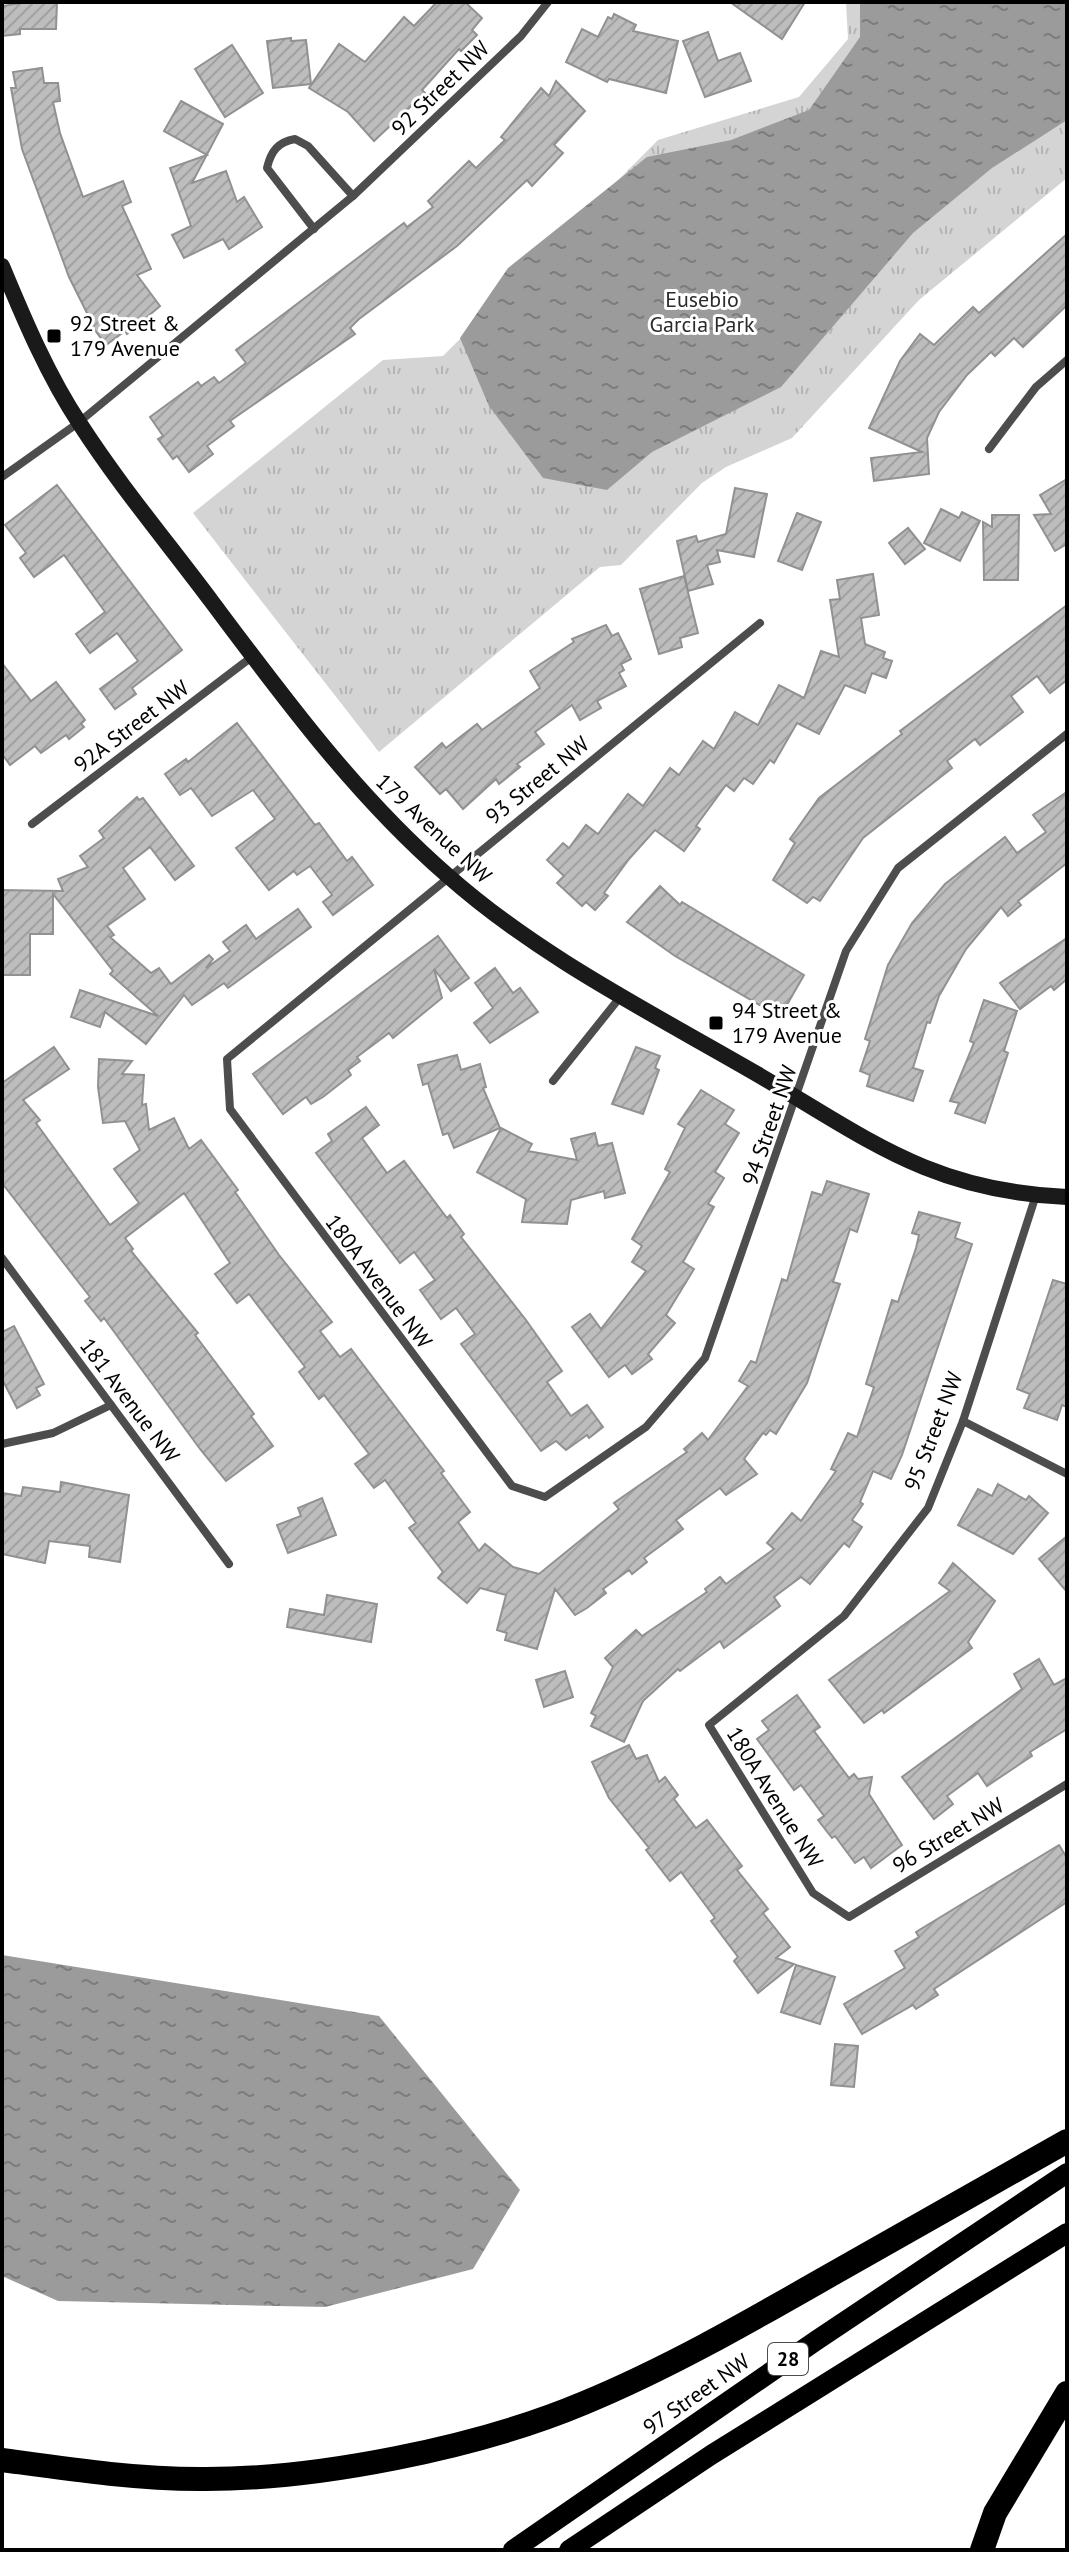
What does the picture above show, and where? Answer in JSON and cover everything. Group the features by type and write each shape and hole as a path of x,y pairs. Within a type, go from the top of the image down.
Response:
{"highway":[{"path":"2,2460 114,2474 202,2479 330,2469 404,2456 506,2429 582,2404 680,2359 1067,2141"},
{"path":"982,2550 995,2513 1067,2393"}],"main road":[{"name":"97 Street NW","path":"513,2550 817,2340 1067,2173"},
{"path":"569,2550 711,2455 1067,2233"}],"street":[{"name":"92 Street NW","path":"2,477 78,423 353,196 521,36 548,2"},
{"path":"314,229 267,168 270,154 278,145 295,139 308,146 353,196"},
{"name":"179 Avenue NW","path":"2,266 23,317 78,423 253,656 375,806 447,876 516,929 872,1145 935,1174 980,1186 1036,1195"},
{"path":"989,449 1036,387 1067,360"},
{"name":"93 Street NW","path":"227,1059 760,623"},
{"name":"92A Street NW","path":"32,824 253,656"},
{"name":"94 Street NW","path":"545,1497 646,1427 705,1358 798,1098 846,951 898,868 1067,734"},
{"path":"553,1081 622,995"},
{"name":"180A Avenue NW","path":"227,1059 230,1109 277,1176 512,1486 545,1497"},
{"path":"1036,1195 1067,1197"},
{"name":"95 Street NW","path":"709,1725 844,1616 928,1508 963,1421 1036,1195"},
{"name":"181 Avenue NW","path":"2,1258 229,1564"},
{"path":"2,1444 53,1433 111,1405"},
{"path":"963,1421 1067,1474"},
{"name":"180A Avenue NW","path":"709,1725 813,1893 849,1917"},
{"name":"96 Street NW","path":"849,1917 1067,1784"}],"green space":[{"name":"Eusebio Garcia Park","path":"846,2 1067,2 1067,178 919,300 792,438 726,467 702,483 621,565 600,567 379,752 193,513 383,360 443,356 658,140 799,97 848,39"}],"water":[{"path":"860,2 1067,2 1067,120 992,168 913,233 781,387 652,452 607,490 543,478 489,406 460,338 508,268 647,157 731,140 809,110 860,37"},
{"path":"2,1955 379,2016 520,2190 473,2269 325,2307 58,2301 2,2276"}],"building":[{"path":"57,2 56,29 20,29 20,34 2,36 2,6"},
{"path":"437,2 465,2 482,18 472,30 477,35 461,51 459,49 422,90 425,93 374,141 348,112 309,88 339,44 365,62 404,17 414,26"},
{"path":"730,2 805,2 782,39"},
{"path":"614,14 636,25 633,31 678,41 666,93 609,79 607,82 566,62 582,29 598,37 608,17 612,19"},
{"path":"708,32 718,61 740,53 751,81 705,97 683,41"},
{"path":"291,38 291,41 306,40 311,84 273,88 267,41"},
{"path":"232,45 263,93 225,117 195,69"},
{"path":"42,68 44,83 58,83 60,101 53,102 60,133 83,197 123,181 131,202 122,206 151,269 137,275 160,306 127,334 125,331 106,345 89,322 69,277 22,149 11,88 16,88 13,72"},
{"path":"556,81 585,111 554,145 563,153 532,186 527,180 457,246 359,319 350,328 355,334 230,421 234,426 207,446 213,454 189,472 177,456 173,459 158,439 163,436 150,417 198,382 201,386 214,377 219,383 246,363 236,350 404,223 407,227 433,207 428,201 469,161 476,168 505,140 501,137 541,88 549,96"},
{"path":"181,101 223,124 207,155 164,131"},
{"path":"207,155 192,183 226,171 237,202 244,197 262,227 229,249 223,239 184,258 172,235 191,226 170,168"},
{"path":"1067,234 1067,305 1023,347 1014,338 995,356 991,352 967,375 939,412 927,438 929,474 874,481 871,458 922,452 869,428 900,361 920,334 934,345 973,307 979,313"},
{"path":"1067,479 1067,544 1055,551 1034,515 1051,514 1040,495"},
{"path":"57,485 182,650 132,688 136,694 115,709 100,689 138,661 117,633 90,653 76,634 105,612 64,555 34,577 20,558 26,553 5,525"},
{"path":"735,488 767,494 754,557 717,550 720,562 707,565 713,584 688,591 677,541 696,536 698,542 726,534"},
{"path":"941,509 959,518 962,512 980,521 960,561 924,543"},
{"path":"797,513 821,522 802,570 778,561"},
{"path":"992,515 1019,515 1018,580 984,580 983,522 992,527"},
{"path":"908,528 925,549 905,564 889,543"},
{"path":"873,574 879,615 861,618 865,644 885,652 883,658 892,661 886,678 872,673 865,693 845,685 819,734 797,723 774,763 770,760 753,784 744,778 734,791 726,785 696,826 700,829 684,851 655,830 629,859 604,893 608,896 595,910 586,902 582,906 557,883 564,876 547,860 563,843 569,848 586,825 598,834 628,794 643,806 670,768 679,775 703,741 714,749 735,712 758,725 779,685 804,698 821,651 839,657 830,600 840,599 837,580"},
{"path":"684,576 698,633 680,638 682,647 659,654 640,589"},
{"path":"1067,605 1067,680 1050,693 1037,676 1011,696 1023,712 980,745 975,739 947,761 952,768 863,838 820,901 813,897 807,903 773,880 795,843 790,839 819,798 902,734 900,731"},
{"path":"606,625 612,636 618,633 631,659 621,664 624,670 619,673 626,686 597,701 601,708 580,720 572,705 535,732 544,744 517,764 520,767 499,784 496,779 463,809 446,789 440,794 415,767 442,743 446,748 477,724 482,730 540,688 530,671 574,642 572,639"},
{"path":"2,663 31,701 56,682 85,720 81,724 84,727 69,739 66,735 41,753 35,746 10,765 2,754"},
{"path":"237,723 315,825 319,823 347,861 352,857 373,885 333,915 323,902 332,895 310,866 297,875 294,871 269,890 236,848 275,819 253,790 212,816 191,788 180,795 165,774 186,759 188,762"},
{"path":"1067,792 1067,863 1018,901 1021,905 1008,916 1001,907 966,949 939,996 930,1023 927,1022 913,1068 923,1071 913,1101 867,1086 870,1075 860,1071 870,1041 865,1039 888,965 912,923 945,884 1005,837 1017,853 1046,832 1033,815"},
{"path":"137,797 139,800 143,798 194,866 175,880 150,847 123,868 145,899 107,926 114,935 110,937 151,973 159,968 171,984 209,955 213,959 206,968 230,951 223,942 246,925 256,939 298,909 311,927 228,988 224,983 192,1005 184,995 146,1044 105,1012 100,1027 71,1017 80,990 158,1016 110,974 113,971 53,894 53,934 30,934 30,975 2,975 2,890 63,891 58,879 88,867 80,856 104,838 99,831"},
{"path":"660,886 680,905 682,902 804,975 780,1017 675,956 627,922"},
{"path":"438,936 469,978 451,991 434,969 442,998 393,1038 389,1033 357,1057 360,1061 348,1070 351,1075 323,1097 311,1104 306,1097 283,1114 253,1074"},
{"path":"1067,938 1067,979 1054,990 1051,986 1020,1009 1000,983"},
{"path":"495,968 513,993 520,988 538,1012 490,1043 474,1023 493,1008 475,983"},
{"path":"984,1000 1017,1011 1004,1051 1008,1053 985,1123 955,1113 959,1103 950,1101 974,1043 970,1041"},
{"path":"54,1047 69,1069 23,1100 40,1120 36,1123 110,1225 139,1203 114,1169 140,1150 125,1121 103,1123 98,1087 99,1059 132,1061 122,1074 144,1075 142,1105 146,1104 149,1130 174,1118 189,1149 201,1140 238,1190 235,1192 279,1255 332,1322 320,1331 340,1357 351,1349 444,1471 441,1473 470,1512 458,1522 479,1551 485,1544 513,1567 539,1574 619,1509 614,1503 687,1452 684,1449 702,1433 708,1440 748,1386 739,1381 751,1361 756,1363 782,1279 787,1281 812,1192 822,1195 827,1181 869,1194 857,1232 850,1229 833,1282 840,1284 807,1383 776,1434 770,1430 766,1435 763,1433 744,1459 757,1474 726,1495 720,1488 676,1520 683,1529 644,1558 647,1562 632,1574 629,1570 603,1589 606,1593 575,1615 555,1589 537,1649 505,1640 507,1633 497,1630 506,1595 480,1588 467,1603 438,1578 443,1572 409,1528 416,1523 385,1480 374,1488 355,1464 369,1454 324,1395 319,1399 299,1372 305,1367 249,1294 237,1303 215,1274 230,1263 184,1193 125,1238 133,1249 131,1251 198,1333 195,1335 254,1414 251,1416 273,1446 226,1481 200,1449 104,1318 101,1321 85,1301 90,1297 2,1183 2,1083"},
{"path":"636,1047 660,1056 655,1068 659,1070 643,1114 612,1104"},
{"path":"457,1055 461,1070 480,1064 486,1087 483,1088 500,1128 454,1148 448,1133 443,1135 428,1083 423,1085 418,1065"},
{"path":"701,1090 734,1110 725,1124 739,1133 715,1172 724,1178 708,1204 714,1207 683,1262 694,1269 666,1315 675,1323 648,1354 652,1359 632,1374 625,1365 609,1377 572,1327 590,1314 601,1329 646,1271 632,1262 642,1246 632,1239 670,1172 665,1169 685,1128 678,1124"},
{"path":"366,1107 379,1125 362,1138 387,1173 404,1161 447,1218 450,1215 464,1234 461,1237 562,1371 547,1382 571,1416 587,1405 603,1427 589,1438 587,1435 566,1450 556,1441 541,1451 461,1344 475,1334 456,1308 441,1319 420,1290 435,1280 414,1252 400,1263 316,1153 332,1141 328,1134"},
{"path":"501,1128 532,1144 528,1151 577,1160 571,1139 595,1133 598,1146 612,1143 625,1193 605,1198 604,1191 571,1200 567,1224 522,1222 526,1199 477,1172"},
{"path":"919,1212 960,1223 955,1238 972,1244 902,1455 891,1479 873,1471 860,1502 863,1504 852,1520 862,1527 849,1547 844,1543 810,1584 801,1577 774,1597 780,1606 724,1648 720,1641 680,1671 678,1669 643,1701 624,1742 591,1726 596,1716 591,1713 613,1667 605,1658 636,1630 642,1636 707,1592 705,1589 720,1577 726,1584 774,1549 767,1543 792,1513 801,1521 836,1471 831,1469 848,1433 857,1437 874,1387 866,1384 892,1300 898,1302 916,1248 919,1235 912,1233"},
{"path":"1053,1280 1067,1284 1067,1407 1062,1405 1057,1420 1024,1408 1030,1394 1017,1389"},
{"path":"14,1326 44,1384 36,1388 40,1395 17,1408 2,1379 2,1332"},
{"path":"61,1482 129,1495 120,1562 89,1557 90,1546 49,1541 45,1563 2,1554 2,1493 21,1496 23,1487 60,1492"},
{"path":"998,1484 1026,1500 1029,1496 1048,1513 1013,1554 958,1525 978,1489 992,1496"},
{"path":"322,1498 336,1535 288,1553 277,1525 301,1516 298,1508"},
{"path":"1067,1536 1067,1592 1039,1559"},
{"path":"953,1563 995,1601 968,1642 972,1648 884,1713 882,1710 864,1723 829,1680 950,1591 939,1583"},
{"path":"327,1595 377,1604 371,1642 287,1627 290,1609 324,1615"},
{"path":"1039,1659 1054,1685 1067,1678 1067,1729 1030,1752 1032,1756 987,1786 978,1773 947,1796 953,1804 934,1819 902,1777 1022,1689 1014,1674"},
{"path":"565,1671 573,1697 544,1707 536,1680"},
{"path":"797,1695 820,1727 814,1731 849,1778 854,1774 858,1779 872,1777 869,1794 902,1845 871,1868 864,1857 855,1863 835,1836 832,1838 818,1820 824,1816 801,1785 794,1790 757,1739 769,1730 762,1721"},
{"path":"629,1745 636,1759 647,1755 659,1782 665,1777 678,1795 674,1799 696,1828 707,1820 742,1866 737,1870 768,1909 763,1913 790,1947 776,1958 794,1964 758,1993 734,1961 738,1957 711,1921 715,1918 681,1872 670,1881 646,1850 649,1848 609,1798 592,1762"},
{"path":"1059,1845 1067,1858 1067,1902 934,1989 938,1995 916,2009 913,2005 862,2034 844,2004 905,1968 895,1951 919,1937 916,1932"},
{"path":"796,1965 835,1977 820,2024 781,2012"},
{"path":"835,2044 858,2046 854,2087 831,2085"}],"place":[{"name":"92 Street & 179 Avenue","path":"54,336"},
{"name":"94 Street & 179 Avenue","path":"716,1023"}]}
